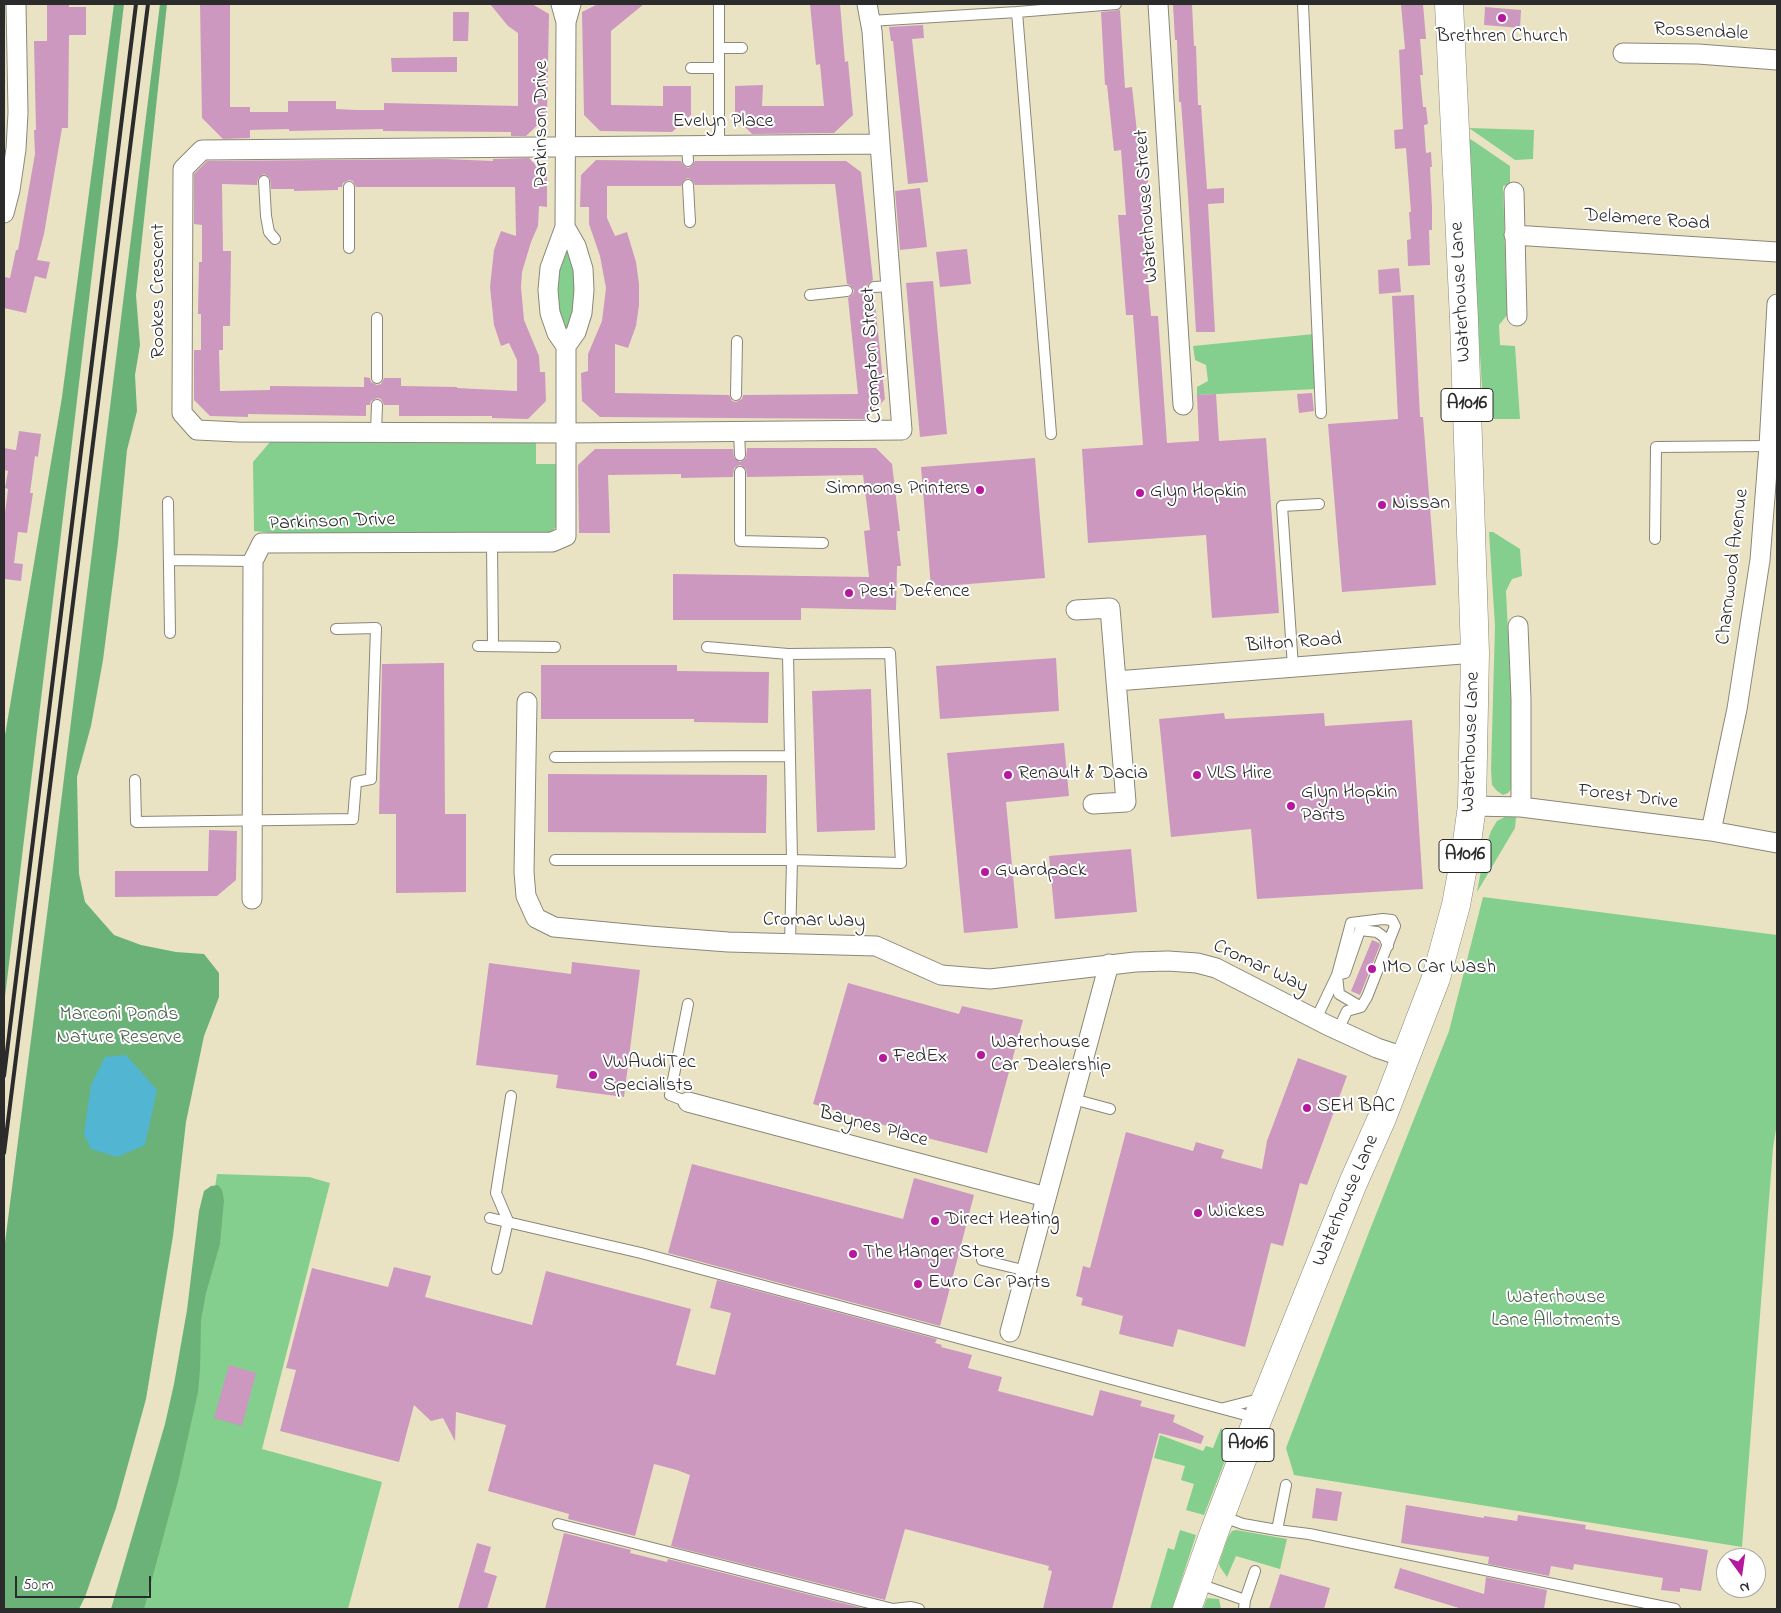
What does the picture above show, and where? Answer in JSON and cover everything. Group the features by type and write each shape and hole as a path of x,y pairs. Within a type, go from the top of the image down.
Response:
{"main road":[{"name":"Waterhouse Lane","path":"1187,1609 1220,1515 1262,1408 1353,1184 1382,1118 1436,978 1456,905 1472,806 1475,653 1464,319 1449,4"}],"street":[{"path":"4,212 10,190 16,149 18,113 16,4"},
{"name":"Parkinson Drive","path":"561,4 566,22"},
{"name":"Parkinson Drive","path":"252,899 254,561 262,543 552,542 566,536 566,346 557,333 550,313 548,290 550,268 565,227 566,22 570,4"},
{"name":"Waterhouse Street","path":"1158,4 1183,406"},
{"name":"Crompton Street","path":"566,433 737,428 902,430 882,286 880,144 869,12"},
{"name":"Rossendale","path":"1624,53 1698,54 1777,60"},
{"name":"Evelyn Place","path":"566,146 688,153 719,146 880,144"},
{"name":"Rookes Crescent","path":"566,146 265,154 202,150 183,169 182,413 197,430 238,432 566,433"},
{"path":"1514,192 1517,316"},
{"name":"Parkinson Drive","path":"565,227 576,246 583,269 584,290 582,313 576,332 566,346"},
{"name":"Delamere Road","path":"1514,235 1777,252"},
{"name":"Charnwood Avenue","path":"1710,831 1737,709 1760,560 1777,304"},
{"path":"1076,610 1110,608 1126,802 1093,804"},
{"path":"1518,626 1521,699 1520,808"},
{"name":"Bilton Road","path":"1116,680 1475,653"},
{"name":"Cromar Way","path":"527,702 524,872 526,896 536,918 554,926 728,942 876,946 941,975 990,979 1109,964 1168,960 1197,963 1216,968 1338,1030 1378,1048 1404,1057"},
{"name":"Forest Drive","path":"1472,806 1520,808 1710,831 1777,843"},
{"path":"1010,1332 1109,964"},
{"name":"Baynes Place","path":"688,1102 1046,1197"}],"lane":[{"path":"719,4 719,146"},
{"path":"869,12 1017,12 1044,6 1116,4"},
{"path":"1303,4 1322,413"},
{"path":"1017,12 1051,434"},
{"path":"719,48 742,48"},
{"path":"692,68 719,68"},
{"path":"264,181 269,232 274,239"},
{"path":"688,186 690,222"},
{"path":"349,187 350,248"},
{"path":"810,295 847,291"},
{"path":"377,318 377,378"},
{"path":"736,395 737,341"},
{"path":"376,405 376,432"},
{"path":"737,428 740,455"},
{"path":"1655,539 1656,447 1769,446"},
{"path":"740,472 740,541 823,543"},
{"path":"168,502 170,633"},
{"path":"1293,667 1282,506 1319,504"},
{"path":"492,543 493,646"},
{"path":"169,560 254,561"},
{"path":"135,780 136,822 353,819 356,782 371,779 376,628 336,629"},
{"path":"478,646 555,647"},
{"path":"555,860 792,860 902,863 890,653 788,654 707,647"},
{"path":"788,654 792,860 790,944"},
{"path":"555,757 790,756"},
{"path":"1316,1019 1337,975 1351,923 1383,919 1392,920 1394,926 1388,946 1367,997 1361,1007 1347,1011 1338,1030"},
{"path":"1337,975 1345,974 1360,930 1376,932 1384,937 1388,946"},
{"path":"1337,975 1339,994 1361,1007"},
{"path":"688,1004 670,1095 688,1102"},
{"path":"497,1269 508,1222 496,1193 511,1096"},
{"path":"1073,1099 1110,1109"},
{"path":"490,1218 660,1258 1223,1409 1262,1408"},
{"path":"982,1260 1027,1271"},
{"path":"1223,1409 1262,1408"},
{"path":"1277,1530 1286,1485"},
{"path":"1220,1515 1243,1524 1310,1534 1675,1609"},
{"path":"558,1524 893,1609 911,1607 919,1609"},
{"path":"1196,1583 1245,1605 1256,1571"}],"green space":[{"path":"114,4 124,4 4,1005 4,741 62,397"},
{"name":"Marconi Ponds Nature Reserve","path":"160,4 167,4 136,295 140,345 135,375 137,411 127,450 118,543 103,660 91,726 77,777 79,874 85,902 114,935 141,945 176,952 204,954 219,973 219,997 204,1036 186,1122 173,1236 146,1399 116,1508 85,1597 79,1609 4,1609 4,1250"},
{"path":"1469,128 1534,130 1533,159 1515,160"},
{"path":"1469,138 1510,166 1510,185 1503,186 1507,315 1499,325 1500,345 1515,346 1520,419 1484,419"},
{"path":"568,246 574,261 578,289 569,330 564,331 559,317 556,275"},
{"path":"1314,334 1316,389 1197,395 1197,387 1208,381 1206,365 1195,360 1193,346"},
{"path":"270,442 536,442 536,464 565,464 564,519 547,536 291,535 254,531 253,462"},
{"path":"1489,532 1493,532 1520,549 1522,576 1512,579 1506,591 1515,777 1513,787 1508,793 1503,795 1492,785 1491,770 1495,626"},
{"path":"1505,817 1516,817 1515,828 1477,892 1485,849 1491,831 1497,821"},
{"name":"Waterhouse Lane Allotments","path":"1483,897 1777,935 1777,1123 1773,1148 1742,1547 1294,1475 1286,1448 1449,1031"},
{"path":"217,1174 309,1177 330,1183 262,1449 382,1482 348,1609 130,1609 198,1304"},
{"path":"218,1185 222,1190 224,1200 220,1244 206,1293 201,1320 198,1392 178,1482 144,1609 111,1609 165,1424 174,1384 187,1310 199,1211 204,1191 211,1186"},
{"path":"1221,1428 1228,1435 1231,1445 1204,1515 1186,1510 1194,1484 1181,1480 1185,1466 1154,1458 1160,1435 1203,1451 1206,1446 1213,1448"},
{"path":"1180,1530 1196,1535 1172,1609 1150,1609 1168,1548 1174,1550"},
{"path":"1236,1530 1287,1539 1280,1569 1236,1556 1227,1577 1219,1563 1228,1537 1232,1531"},
{"path":"1207,1598 1219,1599 1221,1609 1203,1609"}],"water":[{"path":"126,1055 157,1090 145,1145 117,1157 91,1149 84,1134 91,1085 105,1057"}],"building":[{"path":"47,4 69,4 69,7 86,7 86,35 69,35 68,128 62,128 44,234 37,260 50,262 46,279 35,276 26,313 4,308 4,277 10,278 16,250 18,250 35,154 34,41 47,41"},
{"path":"200,4 230,4 230,107 250,107 250,112 288,112 288,101 336,101 336,109 357,110 384,110 384,103 518,106 518,33 508,26 490,4 532,4 549,14 547,116 526,136 511,136 511,132 383,131 383,129 289,131 289,129 250,130 250,138 223,139 202,118"},
{"path":"598,4 644,4 611,31 611,105 663,106 663,86 691,86 691,115 672,132 600,131 584,115 582,12"},
{"path":"810,4 840,4 845,62 848,61 853,115 834,133 752,134 735,117 735,86 763,85 762,106 824,106 820,64 816,65"},
{"path":"1173,4 1192,4 1194,46 1196,46 1198,105 1201,105 1207,189 1224,188 1224,203 1208,204 1215,332 1196,332 1188,196 1181,102 1179,102 1177,40 1175,40"},
{"path":"1401,4 1423,4 1426,39 1420,39 1423,75 1420,75 1423,107 1426,107 1428,124 1424,125 1426,153 1431,152 1432,167 1430,167 1432,230 1429,230 1430,265 1408,266 1407,240 1411,239 1409,212 1411,212 1406,148 1395,149 1394,130 1403,129 1399,50 1405,49"},
{"name":"Brethren Church","path":"1485,7 1521,10 1520,28 1484,25"},
{"path":"1120,10 1125,88 1132,87 1139,150 1146,150 1150,211 1142,211 1151,316 1158,316 1167,443 1199,441 1197,395 1216,394 1219,441 1266,438 1279,613 1212,618 1206,535 1088,543 1082,449 1143,445 1133,315 1126,315 1118,215 1126,215 1121,150 1114,151 1107,85 1105,85 1101,12"},
{"path":"453,12 469,12 468,41 453,41"},
{"path":"923,25 924,38 912,39 928,182 908,184 893,41 891,41 889,27"},
{"path":"457,57 457,72 392,72 391,58"},
{"path":"529,158 547,177 547,207 539,206 538,226 522,272 521,287 524,320 539,356 540,372 545,372 546,401 528,419 492,418 492,416 399,416 399,405 384,405 381,399 377,398 371,401 370,405 366,405 366,416 248,414 248,417 210,416 194,400 194,350 201,350 201,314 198,314 199,262 202,262 202,225 194,224 194,174 207,161 444,159 493,161 493,159","holes":["264,174 270,178 271,189 294,189 294,191 338,190 338,187 342,187 343,183 349,180 353,181 356,187 515,187 516,236 501,231 494,250 490,287 494,325 501,346 509,343 517,360 517,391 401,386 401,378 384,378 381,384 377,385 371,382 370,378 364,377 364,387 270,386 270,390 220,391 219,350 223,350 223,326 230,326 231,251 223,251 222,184 257,185 258,178"]},
{"path":"596,160 681,161 688,168 695,161 846,161 861,172 873,280 868,284 867,288 874,294 885,399 866,419 600,417 582,401 581,373 588,371 588,354 602,321 606,288 600,256 589,224 589,207 580,207 581,175","holes":["688,178 695,185 835,184 847,284 854,290 853,294 848,298 858,394 743,395 742,399 736,402 732,401 729,395 615,393 615,344 628,348 636,326 639,284 636,262 627,232 615,236 607,218 607,186 681,186 684,180"]},
{"path":"920,188 927,247 900,250 895,191"},
{"path":"967,249 971,284 940,287 936,252"},
{"path":"1399,268 1401,292 1379,294 1378,270"},
{"path":"933,281 947,434 920,437 906,283"},
{"name":"Nissan","path":"1414,295 1420,417 1423,417 1436,585 1342,592 1328,424 1398,419 1392,296"},
{"path":"1312,393 1314,411 1299,413 1297,394"},
{"path":"19,431 41,434 38,457 35,456 30,493 33,493 27,533 18,532 14,563 23,564 21,581 4,579 4,521 8,489 5,488 8,471 4,470 4,448 16,450"},
{"path":"747,448 876,448 892,464 900,531 897,531 901,566 897,566 896,610 801,608 801,620 673,620 673,574 869,577 864,531 870,530 863,475 747,477 746,469 740,465 734,468 733,477 681,478 681,474 608,475 610,533 579,533 578,465 595,449 733,449 734,458 740,462 746,458"},
{"path":"1035,458 1045,578 931,587 921,467"},
{"path":"1056,658 1059,711 940,719 936,666"},
{"path":"444,663 445,814 466,814 466,892 396,893 396,814 379,814 382,664"},
{"path":"541,665 677,665 677,671 769,672 768,723 694,722 694,719 541,719"},
{"path":"871,689 875,830 817,832 812,691"},
{"path":"1224,713 1225,719 1324,713 1325,726 1412,720 1423,889 1257,899 1251,829 1171,837 1159,719"},
{"path":"1064,743 1069,796 1006,802 1018,928 964,933 947,753"},
{"path":"548,774 767,775 766,833 548,832"},
{"path":"209,830 237,831 236,880 217,896 115,897 115,871 208,871"},
{"path":"1131,849 1137,912 1055,919 1049,856"},
{"path":"1372,940 1380,945 1360,995 1351,991"},
{"path":"572,962 640,970 624,1097 556,1088 558,1075 476,1065 489,963 571,974"},
{"path":"848,983 959,1014 962,1006 1023,1020 987,1153 931,1139 813,1104"},
{"name":"Wickes","path":"1298,1058 1347,1076 1307,1185 1300,1183 1283,1246 1271,1243 1245,1347 1178,1329 1173,1347 1119,1334 1123,1316 1081,1305 1083,1298 1076,1296 1083,1266 1090,1268 1126,1132 1193,1151 1196,1142 1224,1150 1221,1158 1262,1169 1267,1141"},
{"path":"692,1164 903,1219 914,1178 974,1195 940,1326 668,1253"},
{"path":"394,1267 431,1276 425,1297 532,1325 546,1271 691,1309 676,1365 715,1375 731,1313 710,1308 717,1280 937,1339 935,1343 942,1345 941,1347 972,1355 968,1368 1002,1377 998,1391 1093,1416 1100,1390 1142,1401 1140,1406 1175,1415 1173,1422 1204,1436 1201,1444 1159,1433 1112,1609 1043,1609 1052,1571 1048,1570 1049,1566 905,1529 885,1600 671,1546 690,1475 677,1470 654,1464 635,1536 568,1519 569,1514 488,1491 506,1425 456,1412 455,1441 443,1418 431,1421 414,1405 399,1462 280,1431 296,1370 286,1368 312,1268 388,1287"},
{"path":"229,1365 256,1373 242,1426 214,1418"},
{"path":"1316,1488 1342,1492 1337,1521 1312,1518"},
{"path":"1406,1505 1484,1518 1484,1516 1517,1521 1518,1515 1586,1525 1585,1529 1708,1550 1701,1591 1680,1588 1680,1592 1661,1590 1663,1578 1574,1564 1573,1570 1551,1566 1549,1576 1488,1564 1489,1557 1401,1543"},
{"path":"564,1533 631,1550 630,1553 667,1562 668,1559 866,1609 545,1609"},
{"path":"477,1543 491,1547 484,1572 497,1576 487,1609 458,1609"},
{"path":"1400,1568 1484,1594 1486,1577 1547,1590 1544,1609 1462,1609 1394,1588"},
{"path":"1280,1574 1330,1588 1324,1609 1269,1609"}],"railway":[{"path":"4,1076 136,4"},
{"path":"4,1153 148,4"}],"place":[{"name":"Brethren Church","path":"1502,18"},
{"name":"Simmons Printers","path":"980,490"},
{"name":"Glyn Hopkin","path":"1140,493"},
{"name":"Nissan","path":"1382,505"},
{"name":"Pest Defence","path":"849,593"},
{"name":"Renault & Dacia","path":"1008,775"},
{"name":"VLS Hire","path":"1197,775"},
{"name":"Glyn Hopkin Parts","path":"1291,806"},
{"name":"Guardpack","path":"985,872"},
{"name":"IMO Car Wash","path":"1372,969"},
{"name":"Waterhouse Car Dealership","path":"981,1055"},
{"name":"FedEx","path":"883,1058"},
{"name":"VWAudiTec Specialists","path":"593,1075"},
{"name":"SEH BAC","path":"1307,1108"},
{"name":"Wickes","path":"1198,1213"},
{"name":"Direct Heating","path":"935,1221"},
{"name":"The Hanger Store","path":"853,1254"},
{"name":"Euro Car Parts","path":"918,1284"}]}
